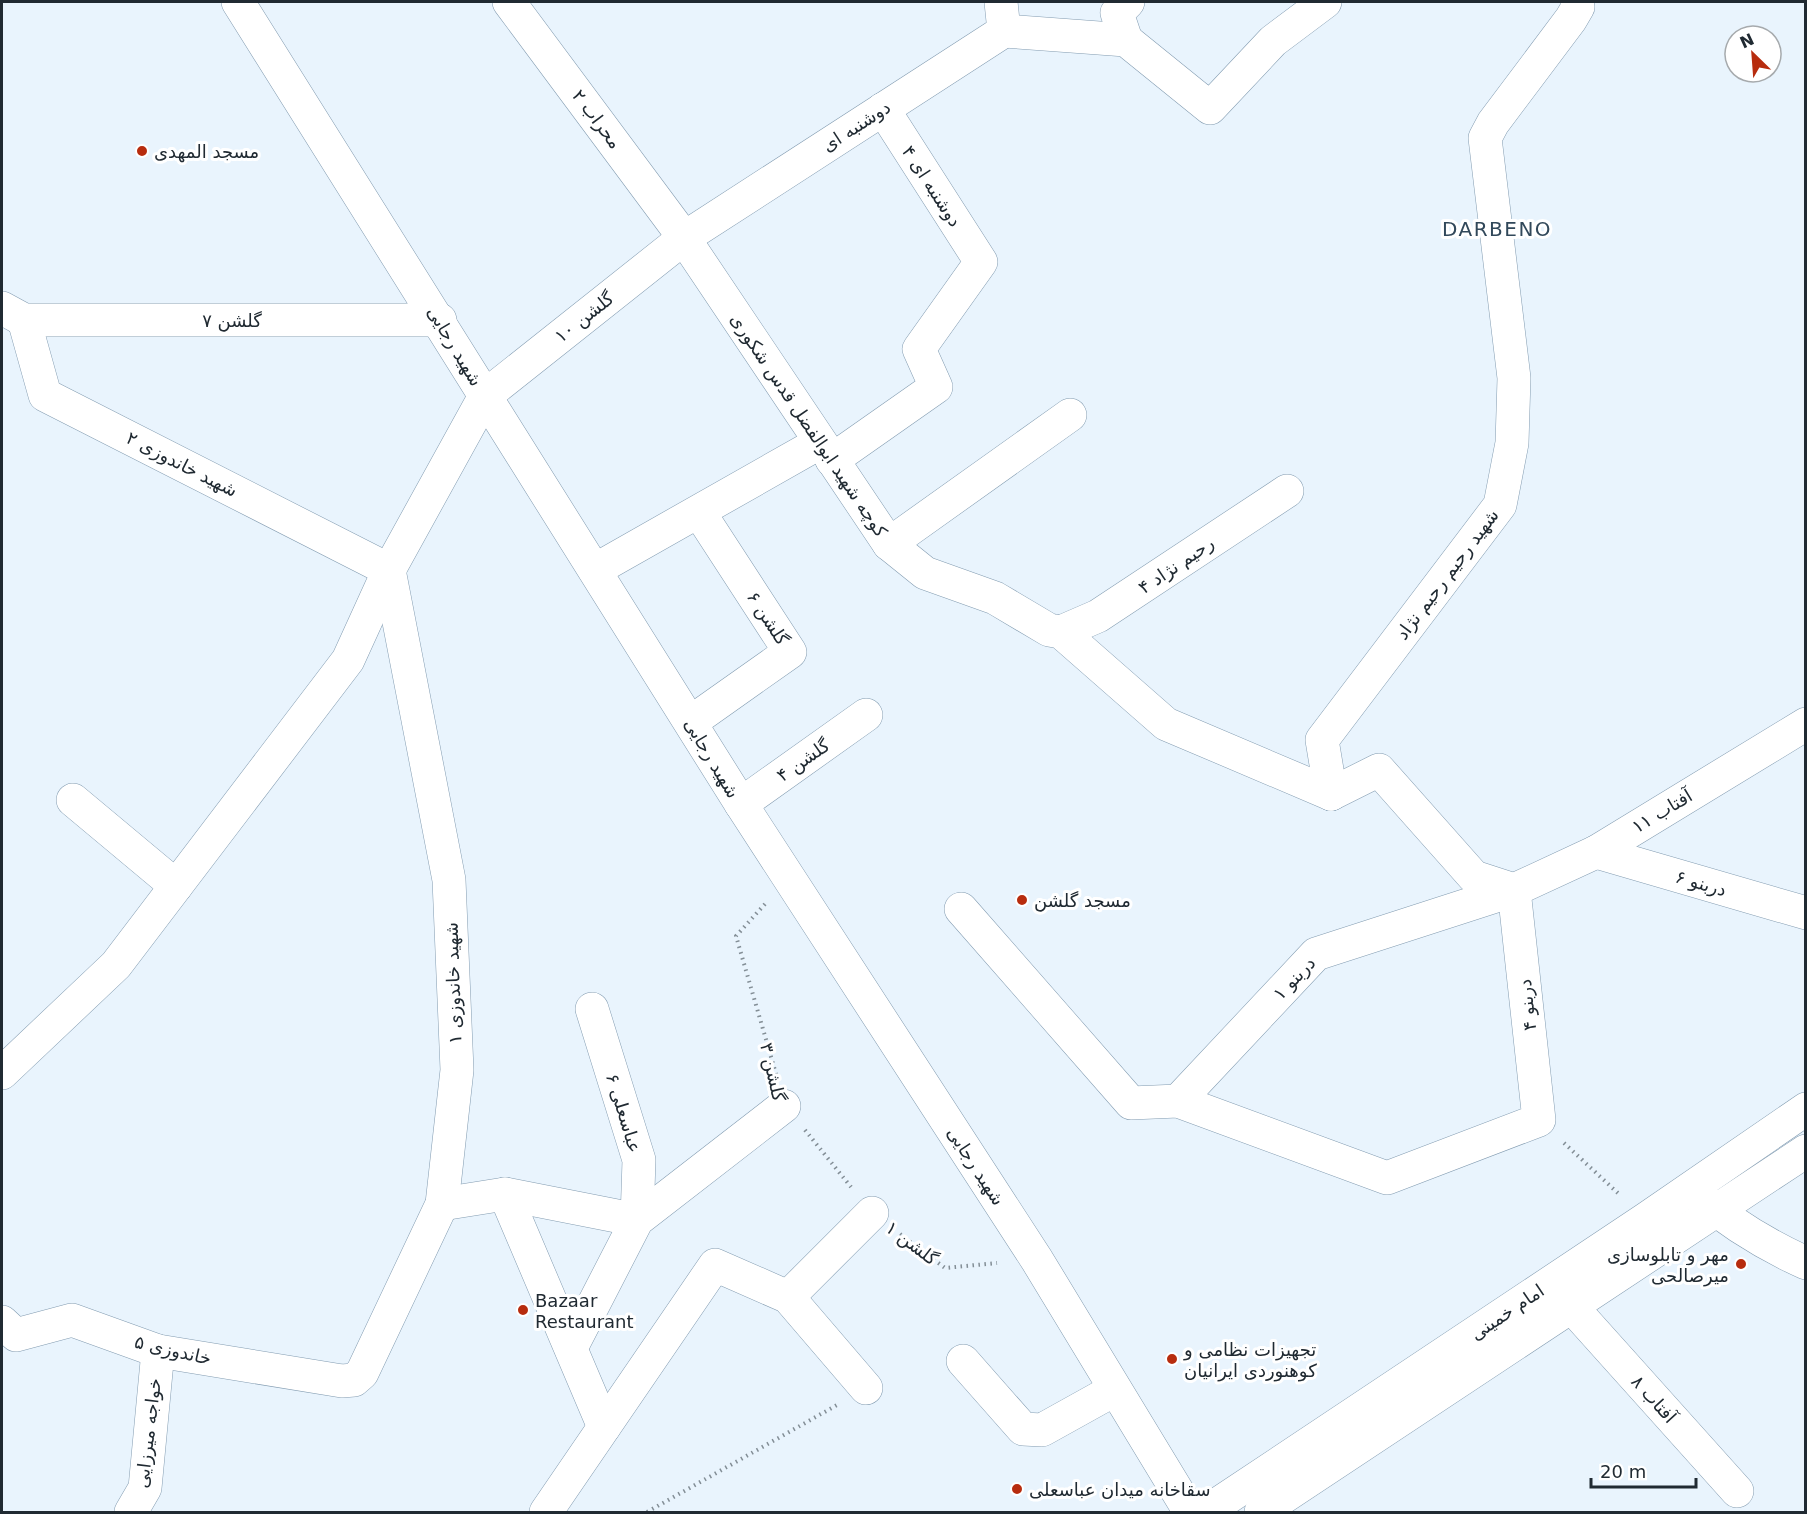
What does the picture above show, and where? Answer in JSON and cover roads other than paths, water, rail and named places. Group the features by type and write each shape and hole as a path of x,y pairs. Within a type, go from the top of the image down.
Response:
{"street":[{"name":"شهید رجایی","path":"238,2 440,320 485,396 741,804 1037,1260 1190,1512"},
{"name":"۲ محراب","path":"509,2 684,238"},
{"path":"1126,40 1117,13 1128,2"},
{"path":"1002,16 1126,40 1210,108 1273,41 1325,2"},
{"name":"شهید رحیم رحیم نژاد","path":"1331,794 1322,740 1500,505 1512,443 1514,378 1485,138 1493,123 1571,19 1578,7 1577,2"},
{"name":"دوشنبه ای","path":"684,238 883,109 1002,16"},
{"name":"۴ دوشنبه ای","path":"826,452 936,387 919,350 981,262 883,109"},
{"name":"۱۰ گلشن","path":"485,396 684,238"},
{"name":"کوچه شهید ابوالفضل قدس شکوری","path":"684,238 889,544 925,573 995,598 1049,630 1061,632 1166,724 1331,794"},
{"name":"۷ گلشن","path":"13,314 440,320"},
{"name":"۲ شهید خاندوزی","path":"13,314 45,395 389,570"},
{"path":"2,1073 116,965 348,660 389,570 485,396"},
{"path":"889,544 1070,415"},
{"path":"595,570 699,512 826,452"},
{"name":"رحیم نژاد ۴","path":"1061,632 1098,616 1287,491"},
{"name":"۶ گلشن","path":"691,722 790,652 699,512"},
{"name":"۱ شهید خاندوزی","path":"354,1380 362,1373 442,1204 457,1070 449,880 389,570"},
{"name":"۴ گلشن","path":"741,804 866,715"},
{"name":"آفتاب ۱۱","path":"1514,890 1596,852 1806,724"},
{"path":"1331,794 1379,770 1474,877 1514,890"},
{"path":"73,800 176,886"},
{"name":"۶ دربنو","path":"1596,852 1806,914"},
{"name":"دربنو ۱","path":"1178,1101 1316,954 1514,890"},
{"name":"۴ دربنو","path":"1178,1101 1387,1179 1539,1120 1514,890"},
{"path":"961,909 1131,1102 1178,1101"},
{"name":"۶ عباسعلی","path":"591,1009 639,1160 637,1220"},
{"name":"۳ گلشن","path":"637,1220 784,1106"},
{"name":"امام خمینی","path":"1206,1512 1646,1219 1806,1108"},
{"name":"امام خمینی","path":"1261,1512 1806,1151"},
{"path":"1689,1189 1715,1211 1774,1248 1806,1263"},
{"path":"505,1194 604,1427"},
{"path":"442,1204 505,1194 637,1220 571,1348"},
{"name":"۱ گلشن","path":"788,1297 872,1213"},
{"path":"546,1512 715,1264 788,1297 866,1388"},
{"name":"آفتاب ۸","path":"1571,1306 1737,1491"},
{"name":"خاندوزی ۵","path":"2,1322 16,1335 72,1320 158,1351 342,1381 354,1380"},
{"name":"خواجه میرزایی","path":"131,1512 145,1488 158,1351"},
{"path":"963,1361 1023,1429 1042,1430 1114,1390"}],"place":[{"name":"مسجد المهدی","path":"142,151"},
{"name":"مسجد گلشن","path":"1022,900"},
{"name":"مهر و تابلوسازی میرصالحی","path":"1741,1264"},
{"name":"Bazaar Restaurant","path":"523,1310"},
{"name":"تجهیزات نظامی و کوهنوردی ایرانیان","path":"1172,1359"},
{"name":"سقاخانه میدان عباسعلی","path":"1017,1489"}],"district":[{"name":"DARBENO","path":"1497,229"}]}
